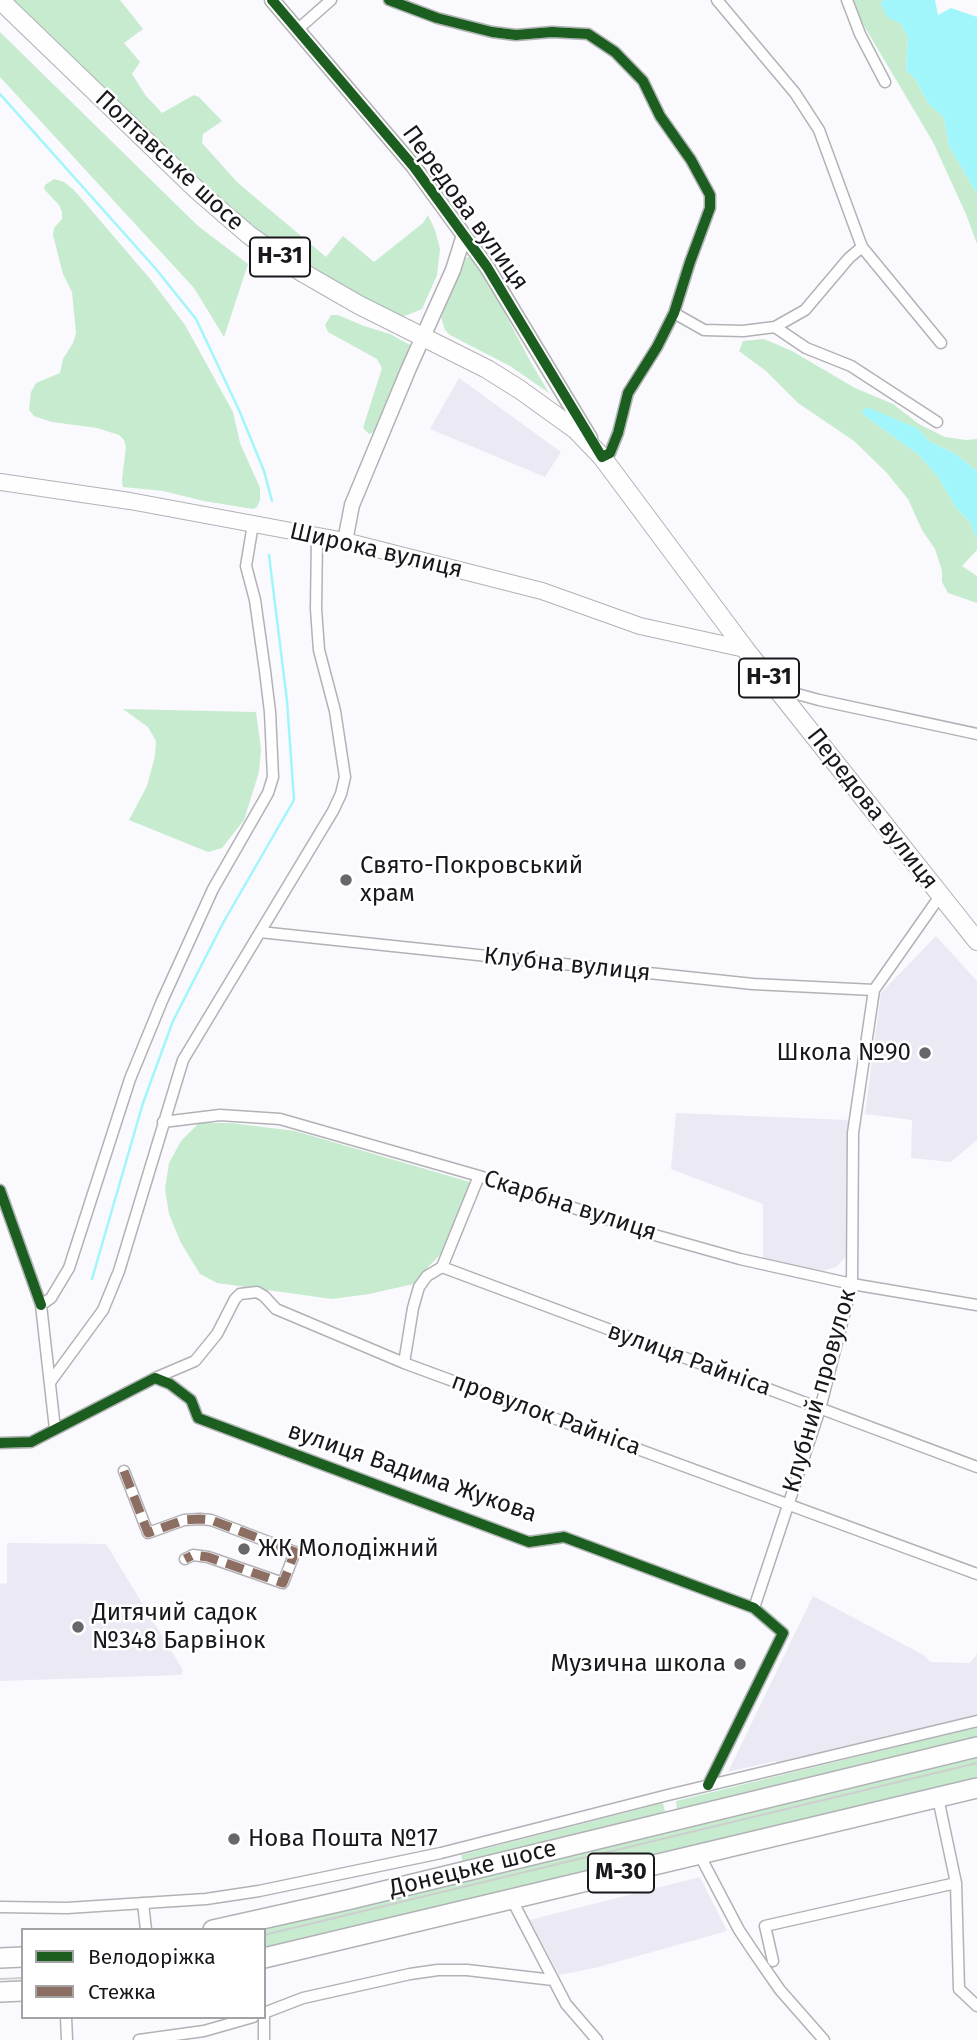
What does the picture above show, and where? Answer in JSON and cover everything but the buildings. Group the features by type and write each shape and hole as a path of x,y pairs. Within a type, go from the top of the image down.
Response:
{"highway":[{"name":"Донецьке шосе","path":"242,1927 977,1747"},
{"name":"Донецьке шосе","path":"266,1958 977,1788"},
{"path":"0,1958 21,1956"},
{"path":"0,1992 21,1991"}],"main road":[{"name":"Полтавське шосе","path":"0,0 198,191 248,235 300,271 359,305 463,356 519,389 576,430 602,457"},
{"name":"Передова вулиця","path":"602,457 746,649 977,941"},
{"name":"Широка вулиця","path":"0,482 130,501 345,541 542,591 640,626 746,649"}],"street":[{"name":"Передова вулиця","path":"272,0 414,167 464,235 502,290 602,457"},
{"path":"297,30 331,0"},
{"path":"390,0 437,18 492,32 516,35 552,32 588,34 615,51 643,81 660,116 691,160 710,195 710,208 674,313 657,347 628,393 610,453 602,457"},
{"path":"717,0 795,93 819,130 862,247 941,343"},
{"path":"847,0 860,34 885,82"},
{"path":"345,541 352,505 453,270 464,235"},
{"path":"674,313 704,330 743,331 775,327 804,310 849,258 862,247"},
{"path":"775,327 806,348 850,366 937,422"},
{"path":"41,1305 51,1298 69,1268 130,1079 162,1002 214,889 268,793 273,777 269,699 255,600 246,566 253,524"},
{"path":"51,1381 103,1310 119,1270 183,1060 341,794 345,777 335,711 319,650 316,609 317,536"},
{"path":"778,689 977,734"},
{"name":"Клубний провулок","path":"754,1608 820,1409 852,1284 853,1133 874,990 940,896"},
{"name":"Клубна вулиця","path":"260,932 725,981 874,990"},
{"name":"Скарбна вулиця","path":"163,1122 220,1115 280,1119 480,1176 676,1241 740,1259 852,1284 977,1305"},
{"path":"404,1363 419,1287 427,1276 442,1267 480,1176"},
{"path":"0,1190 41,1305 55,1429"},
{"name":"вулиця Райніса","path":"442,1267 977,1467"},
{"name":"провулок Райніса","path":"155,1378 195,1361 217,1334 235,1299 240,1294 257,1292 276,1309 404,1363 977,1574"},
{"path":"0,1443 31,1442 155,1378"},
{"name":"вулиця Вадима Жукова","path":"155,1378 170,1384 191,1400 198,1418 529,1542 564,1537 754,1608 783,1633 708,1785"},
{"path":"124,1472 148,1534 184,1520 200,1518 295,1552 283,1583 208,1558 193,1555 185,1559"},
{"path":"0,1907 67,1908 206,1899 259,1891 441,1853 708,1785 977,1721"},
{"path":"938,1798 956,1883 959,1990 977,2006"},
{"path":"441,1853 447,1876"},
{"path":"699,1854 739,1930 761,1963 780,1990 824,2040"},
{"path":"773,1961 765,1926 956,1883"},
{"path":"512,1900 566,2004 597,2040"},
{"path":"143,1903 146,1928"},
{"path":"266,2014 303,1998 438,1970 467,1970 553,1980"},
{"path":"66,2019 67,2040"},
{"path":"139,2040 204,2031 246,2019"},
{"path":"264,2019 264,2040"}],"shaded area":[{"path":"459,378 561,452 545,477 430,429"},
{"name":"Школа №90","path":"936,936 977,981 977,1140 951,1162 911,1158 912,1120 865,1114 881,993"},
{"path":"676,1113 848,1120 849,1253 836,1267 815,1273 763,1259 763,1204 671,1169"},
{"name":"Дитячий садок №348 Барвінок","path":"7,1543 106,1544 183,1670 181,1675 0,1681 0,1584 7,1583"},
{"path":"813,1596 925,1656 930,1662 970,1663 977,1654 977,1719 778,1767 776,1761 728,1772"},
{"path":"700,1877 727,1931 595,1968 559,1975 530,1920"}],"green space":[{"path":"12,0 120,0 143,29 124,43 140,62 132,74 146,96 162,113 194,95 199,97 222,121 203,134 202,143 238,183 326,257 343,236 374,262 423,223 428,215 440,249 437,275 422,309 400,318 304,263 251,224 201,181"},
{"path":"854,0 884,0 880,3 900,23 908,37 906,70 916,80 928,103 944,118 949,146 977,194 977,244 933,142 860,19"},
{"path":"0,32 198,226 248,264 224,337 194,288 0,77"},
{"path":"54,179 64,182 74,190 151,280 185,325 233,412 240,443 260,488 257,507 253,509 163,491 123,487 126,447 119,435 97,428 52,422 34,416 29,410 31,392 36,383 60,373 63,359 76,333 72,292 63,274 53,235 54,228 62,219 62,212 44,189 45,185"},
{"path":"473,258 488,281 549,393 510,366 445,330 441,317 464,259"},
{"path":"331,315 338,315 390,334 412,346 376,431 369,434 363,428 382,368 377,359 328,332 325,325"},
{"path":"764,339 792,351 855,388 893,404 919,424 945,437 977,439 977,471 954,453 930,442 917,428 867,408 861,413 919,455 938,477 957,509 970,522 977,540 977,550 962,566 977,576 977,603 948,593 942,582 942,571 935,549 922,530 908,499 886,472 854,441 798,403 766,371 739,351 743,341"},
{"path":"123,709 256,712 261,749 259,772 244,820 222,848 208,852 129,820 147,786 156,741 148,727"},
{"path":"199,1123 231,1123 295,1131 470,1182 443,1252 428,1267 418,1283 332,1299 217,1283 200,1274 181,1243 169,1214 165,1189 169,1163 181,1141"},
{"path":"977,1727 977,1736 677,1809 676,1801"},
{"path":"977,1756 977,1777 268,1948 266,1928"},
{"path":"663,1803 665,1812 463,1864 461,1855"}],"water":[{"path":"884,0 935,0 938,15 951,8 977,17 977,194 949,146 944,118 928,103 916,80 906,70 908,37 900,23 888,18 880,3"},
{"path":"867,407 917,428 930,442 954,453 977,471 977,540 970,522 957,509 938,477 919,455 861,413"}],"waterway":[{"path":"0,94 156,269 196,319 239,410 264,471 272,501"},
{"path":"92,1279 143,1103 173,1021 223,923 294,800 287,701 269,555"}],"tram line":[{"path":"266,1935 977,1763"},
{"path":"0,1979 21,1978"}],"marked path":[{"path":"124,1471 148,1533 184,1520 211,1520 295,1552 283,1583 208,1557 193,1555 185,1559"}],"cycle path":[{"path":"272,0 414,167 487,267 602,457 610,453 628,393 657,347 674,313 710,208 710,195 691,160 660,116 643,81 615,52 588,34 552,32 516,35 492,32 437,18 389,0"},
{"path":"0,1190 41,1305"},
{"path":"0,1443 31,1442 155,1378 170,1384 191,1400 198,1418 529,1542 564,1537 754,1608 783,1633 708,1785"}],"place":[{"name":"Свято-Покровський храм","path":"346,880"},
{"name":"Школа №90","path":"925,1053"},
{"name":"ЖК Молодіжний","path":"244,1549"},
{"name":"Дитячий садок №348 Барвінок","path":"78,1627"},
{"name":"Музична школа","path":"740,1664"},
{"name":"Нова Пошта №17","path":"234,1839"}]}
